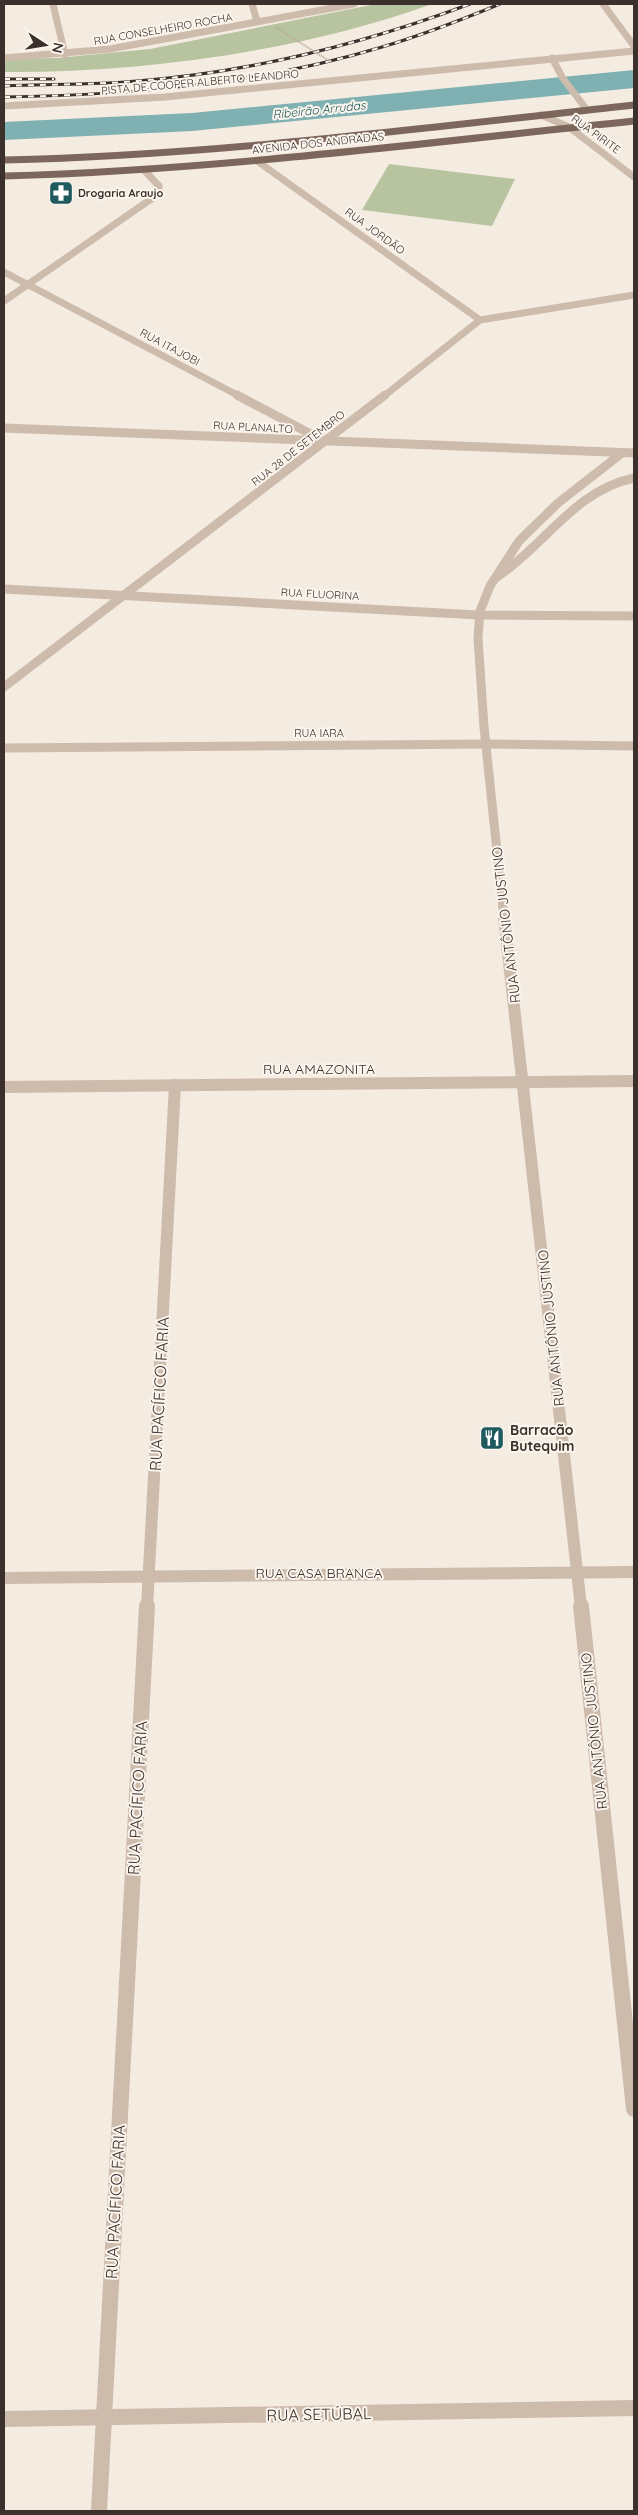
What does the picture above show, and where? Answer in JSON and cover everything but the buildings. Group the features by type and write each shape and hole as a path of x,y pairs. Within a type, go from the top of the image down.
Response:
{"main road":[{"name":"AVENIDA DOS ANDRADAS","path":"4,160 138,155 252,146 541,115 585,108 634,106"},
{"name":"AVENIDA DOS ANDRADAS","path":"4,176 144,170 257,161 634,121"},
{"path":"252,146 247,155 257,161"}],"street":[{"path":"53,4 65,55"},
{"path":"252,4 257,21"},
{"name":"RUA CONSELHEIRO ROCHA","path":"4,58 65,55 137,45 354,4"},
{"path":"603,4 634,46"},
{"path":"585,108 562,77 552,58 634,51"},
{"name":"PISTA DE COOPER ALBERTO LEANDRO","path":"4,106 165,97 552,58"},
{"name":"RUA PIRITE","path":"541,115 570,127 634,177"},
{"name":"RUA JORDÃO","path":"257,161 480,320"},
{"path":"4,301 154,197 159,192 159,186 144,170"},
{"name":"RUA ITAJOBI","path":"4,272 326,442"},
{"name":"RUA 28 DE SETEMBRO","path":"4,686 326,442 480,320 634,296"},
{"name":"RUA PLANALTO","path":"4,428 622,453"},
{"path":"622,453 634,453"},
{"name":"RUA ANTÔNIO JUSTINO","path":"622,453 578,486 530,528 514,546 493,580 478,615 485,744 578,1572 634,2109"},
{"name":"RUA ANTÔNIO JUSTINO","path":"493,580 509,569 547,530 582,503 614,482 634,478"},
{"name":"RUA FLUORINA","path":"4,589 126,594 478,615 634,616"},
{"name":"RUA IARA","path":"4,748 485,744 634,746"},
{"name":"RUA AMAZONITA","path":"4,1087 634,1082"},
{"name":"RUA PACÍFICO FARIA","path":"99,2511 174,1085"},
{"name":"RUA CASA BRANCA","path":"4,1578 149,1575 634,1572"},
{"name":"RUA SETÚBAL","path":"4,2419 634,2408"}],"path":[{"path":"275,27 331,62"}],"green space":[{"path":"376,4 432,4 330,35 221,56 111,68 4,72 4,59 57,58 150,49"},
{"path":"389,164 515,179 492,226 362,210"}],"waterway":[{"name":"Ribeirão Arrudas","path":"4,131 192,122 634,79"}],"railway":[{"path":"4,86 120,82 222,71 348,44 470,4"},
{"path":"4,97 99,94 242,79 336,60 442,27 500,4"},
{"path":"4,79 54,79"}],"place":[{"name":"Drogaria Araujo","path":"61,193"},
{"name":"Barracão Butequim","path":"492,1438"}]}
